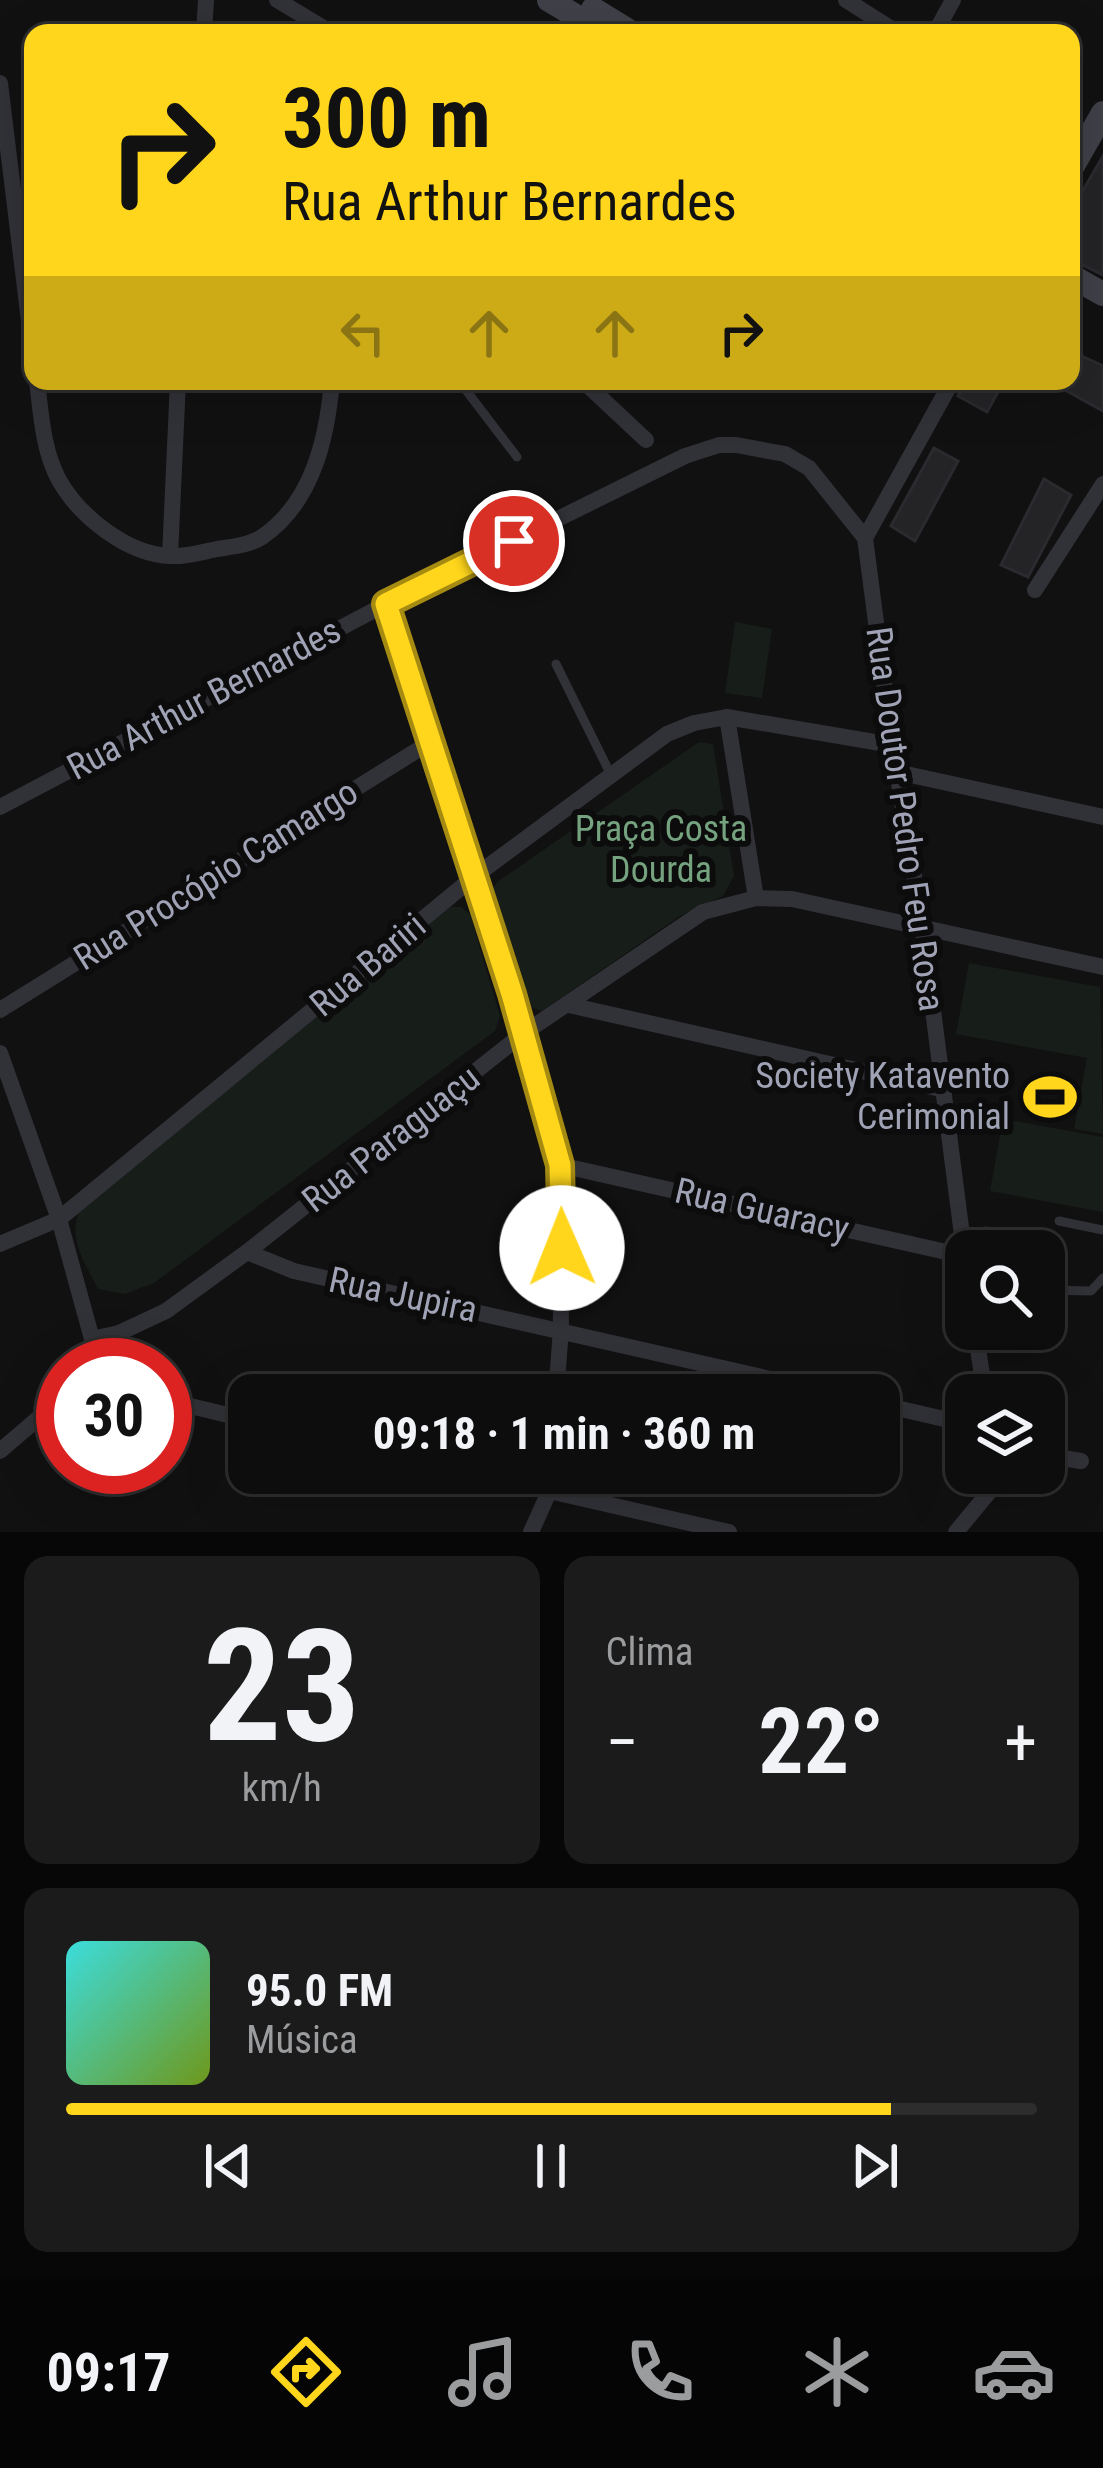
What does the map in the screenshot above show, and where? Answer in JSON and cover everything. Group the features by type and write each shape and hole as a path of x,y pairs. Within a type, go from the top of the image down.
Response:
{"street":[{"path":"277,0 317,24"},
{"path":"549,0 589,24"},
{"path":"578,0 617,24"},
{"path":"846,0 884,24"},
{"path":"0,83 24,280"},
{"path":"1080,153 1103,113"},
{"path":"38,390 47,443 61,484 81,509 118,539 143,551 170,556 260,538 297,500 316,466 328,428 331,390"},
{"path":"170,556 178,390"},
{"path":"593,390 646,440"},
{"path":"865,538 947,390"},
{"name":"Rua Arthur Bernardes","path":"0,806 386,604 685,456 736,445 785,454 809,468 865,538"},
{"path":"1035,590 1103,484"},
{"name":"Rua Doutor Pedro Feu Rosa","path":"865,538 961,1230"},
{"path":"386,604 475,875 560,1165 558,1374"},
{"path":"727,717 757,898"},
{"name":"Rua Bariri","path":"0,1244 59,1220 475,875 667,734 727,717 892,745"},
{"name":"Rua Procópio Camargo","path":"0,1010 432,741"},
{"path":"897,772 1103,817"},
{"name":"Rua Paraguaçu","path":"96,1338 166,1311 524,1033 703,912 757,898 792,899 1102,963"},
{"path":"569,1005 945,1090"},
{"path":"0,1053 59,1220 92,1338"},
{"name":"Rua Guaracy","path":"560,1165 945,1252"},
{"name":"Rua Jupira","path":"247,1252 294,1271 752,1374"},
{"path":"192,1406 228,1415"},
{"path":"900,1409 945,1419"},
{"path":"0,1450 36,1420"},
{"path":"1065,1458 1081,1461"},
{"path":"531,1532 545,1494"},
{"path":"592,1494 730,1532"},
{"path":"956,1532 988,1494"}],"lane":[{"path":"467,390 517,458"},
{"path":"556,664 610,773"},
{"path":"1059,1221 1103,1230"},
{"path":"1065,1290 1091,1291 1103,1278"}],"green space":[{"path":"735,622 772,629 762,698 725,693"},
{"name":"Praça Costa Dourda","path":"699,742 713,744 734,876 723,896 680,916 542,1011 530,1007 492,890 497,882"},
{"path":"447,907 461,907 470,914 500,1016 495,1031 154,1283 125,1294 98,1289 77,1240 80,1209"},
{"path":"969,963 1100,987 1103,1134 1074,1129 1087,1058 956,1034"},
{"path":"1003,1119 1103,1137 1103,1212 990,1191"}],"building":[{"path":"1103,156 1103,275 1080,264 1080,196"},
{"path":"1080,355 1103,366 1103,411 1065,390 1080,390"},
{"path":"961,390 999,390 987,412 958,396"},
{"path":"934,448 958,461 915,541 891,526"},
{"path":"1044,479 1071,495 1028,577 1001,565"}],"place":[{"name":"Society Katavento Cerimonial","path":"1050,1097"}],"route":[{"path":"514,541 386,604 524,1033 560,1165 562,1248"}]}
